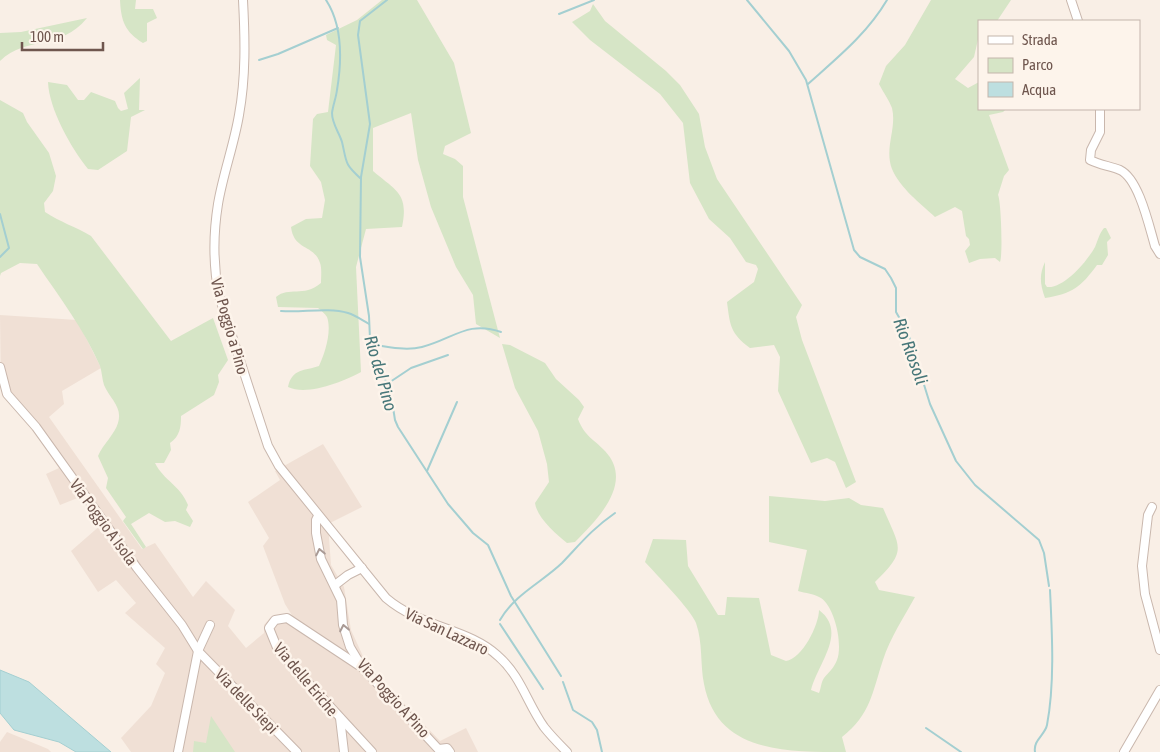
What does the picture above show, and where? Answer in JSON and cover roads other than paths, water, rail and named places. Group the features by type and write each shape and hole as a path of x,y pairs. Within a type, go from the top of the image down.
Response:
{"street":[{"name":"Via Poggio a Pino","path":"243,0 243,86 236,132 218,203 214,245 214,274 218,296 268,446 279,466 318,516"},
{"path":"1072,0 1078,20"},
{"path":"1100,110 1100,132 1091,150 1090,160 1121,171 1130,179 1137,192 1155,246 1160,254"},
{"name":"Via Poggio A Isola","path":"0,367 7,394 36,427 137,568 182,625 198,651"},
{"path":"1152,507 1148,515 1142,566 1145,594 1160,650"},
{"name":"Via San Lazzaro","path":"318,516 386,598 399,609 422,621 479,643 498,655 516,675 543,725 567,752"},
{"name":"Via Poggio A Pino","path":"318,516 316,520 316,534 321,559 335,585 340,600 345,636 362,667 440,750"},
{"path":"335,585 348,575 362,568"},
{"name":"Via delle Eriche","path":"344,752 340,718 278,650 269,628 275,620 287,618 362,667"},
{"path":"178,752 198,651 210,625"},
{"name":"Via delle Siepi","path":"198,651 297,752"},
{"path":"1124,752 1160,690"},
{"path":"340,718 372,752"},
{"path":"440,750 447,748 450,752"}],"water":[{"path":"0,670 29,682 111,752 76,752 59,742 14,730 0,713"}],"waterway":[{"name":"Rio del Pino","path":"326,0 336,21 340,44 339,79 332,117 342,142 347,162 360,178"},
{"name":"Rio del Pino","path":"387,0 360,21 358,35 370,124 361,177 360,257 369,316 370,339 391,395 398,427 448,504 473,533 488,545 511,596 561,676"},
{"path":"559,14 594,0"},
{"name":"Rio Riosoli","path":"747,0 789,51 806,80 854,250 860,257 885,269 896,288 896,312 908,333 930,404 956,461 975,485 1039,540 1044,553 1049,586"},
{"path":"808,84 861,35 887,0"},
{"path":"259,60 278,54 338,28"},
{"path":"0,214 9,248 0,257"},
{"path":"281,311 340,311 353,315 369,324"},
{"path":"371,344 410,349 433,344 470,329 479,328 501,332"},
{"path":"387,384 411,368 448,355"},
{"path":"427,471 457,402"},
{"path":"500,620 513,603 562,563 593,531 615,513"},
{"name":"Rio Riosoli","path":"1035,752 1037,741 1047,725 1050,709 1052,658 1050,590"},
{"path":"500,624 543,689"},
{"name":"Rio del Pino","path":"563,682 573,710 592,722 597,730 602,752"},
{"path":"926,728 961,752"}]}
